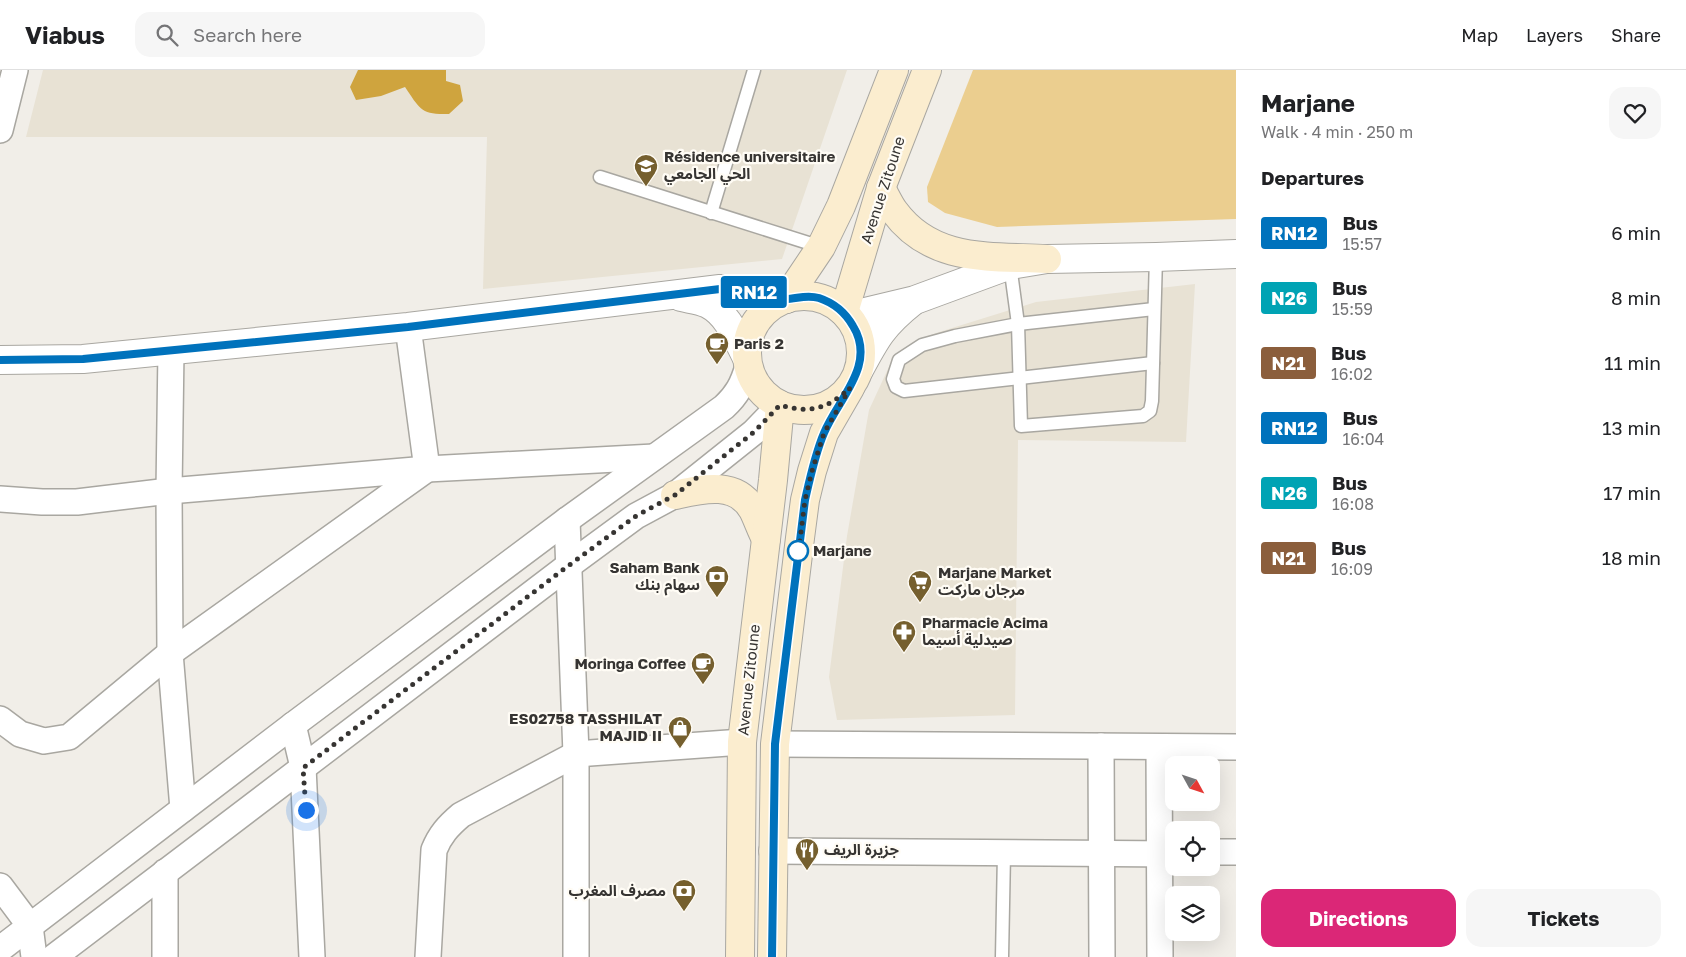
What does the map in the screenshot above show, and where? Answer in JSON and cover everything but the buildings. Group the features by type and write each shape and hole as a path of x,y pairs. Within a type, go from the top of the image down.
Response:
{"main road":[{"name":"Avenue Zitoune","path":"786,299 821,247 840,206 894,70"},
{"name":"Avenue Zitoune","path":"846,314 881,188 927,70"},
{"path":"881,188 893,210 911,230 926,242 967,255 1047,259"},
{"path":"772,957 772,850 775,744 805,500 824,433 854,379 861,351 858,333 846,314 831,303 817,297 801,296 786,299 769,308 756,322 748,339 747,362 753,379 760,390 780,405 795,410 810,410 825,406 838,399 854,379"},
{"name":"Avenue Zitoune","path":"740,957 742,742 780,405"},
{"path":"675,495 708,488 734,492 752,509 766,539"}],"street":[{"path":"0,130 16,70"},
{"path":"846,314 915,300 1010,265 1047,259 1236,254"},
{"path":"0,360 83,359 408,327 720,289 753,292 786,299"},
{"path":"0,948 567,520 730,402 744,382 747,362 732,329 723,316 708,304 677,295"},
{"path":"854,379 876,337 892,318 915,300"},
{"path":"408,327 427,469"},
{"path":"171,350 170,653 183,809"},
{"path":"54,957 568,566 636,516 675,495 754,432 780,405"},
{"path":"0,499 76,502 170,491 427,469 654,457"},
{"path":"0,720 20,734 44,741 69,737 170,653 427,469"},
{"path":"567,520 576,754 576,957"},
{"path":"293,725 303,768 312,957"},
{"path":"428,957 434,850 439,837 461,815 576,754 742,742"},
{"path":"775,744 1236,747"},
{"path":"1101,746 1102,957"},
{"path":"1159,747 1165,827"},
{"path":"772,850 1165,854"},
{"path":"1220,852 1236,852"},
{"path":"165,872 165,957"},
{"path":"1160,957 1166,876"},
{"path":"0,886 30,926 34,957"}],"lane":[{"path":"711,213 754,70"},
{"path":"600,177 821,247"},
{"path":"1010,265 1018,324 1021,426 1143,416 1150,412 1152,401 1156,257"},
{"path":"1153,363 904,391 896,387 893,379 899,360 922,346 954,336 1018,324 1154,309"},
{"path":"1002,957 1004,853"}],"shaded area":[{"name":"Résidence universitaire الحي الجامعي","path":"43,70 847,70 782,259 483,289 487,137 26,137"},
{"path":"358,70 446,70 446,81 460,85 463,101 449,114 427,112 418,105 405,87 381,96 356,100 350,87"},
{"path":"973,70 1236,70 1236,219 997,227 945,213 928,202 927,187"},
{"name":"Marjane Market مرجان ماركت","path":"1195,284 1186,442 1018,440 1015,715 837,720 829,677 847,536 869,410 893,358 918,340 1036,302"}],"bus line":[{"name":"RN12","path":"0,360 83,359 408,327 720,289 753,292 786,299 801,296 817,297 831,303 844,312 858,333 861,351 859,370 824,433 805,500 775,744 772,850 772,957"}],"place":[{"name":"Résidence universitaire الحي الجامعي","path":"646,187"},
{"name":"Paris 2","path":"717,365"},
{"name":"Marjane","path":"798,551"},
{"name":"Saham Bank سهام بنك","path":"717,598"},
{"name":"Marjane Market مرجان ماركت","path":"920,603"},
{"name":"Pharmacie Acima صيدلية أسيما","path":"904,653"},
{"name":"Moringa Coffee","path":"703,685"},
{"name":"ES02758 TASSHILAT MAJID II","path":"680,749"},
{"name":"جزيرة الريف","path":"807,871"},
{"name":"مصرف المغرب","path":"684,912"}],"route":[{"path":"306,810 303,768 636,516 675,495 754,432 780,405 795,410 810,410 825,406 838,399 850,388 824,433 805,500 798,556 798,551"}]}
